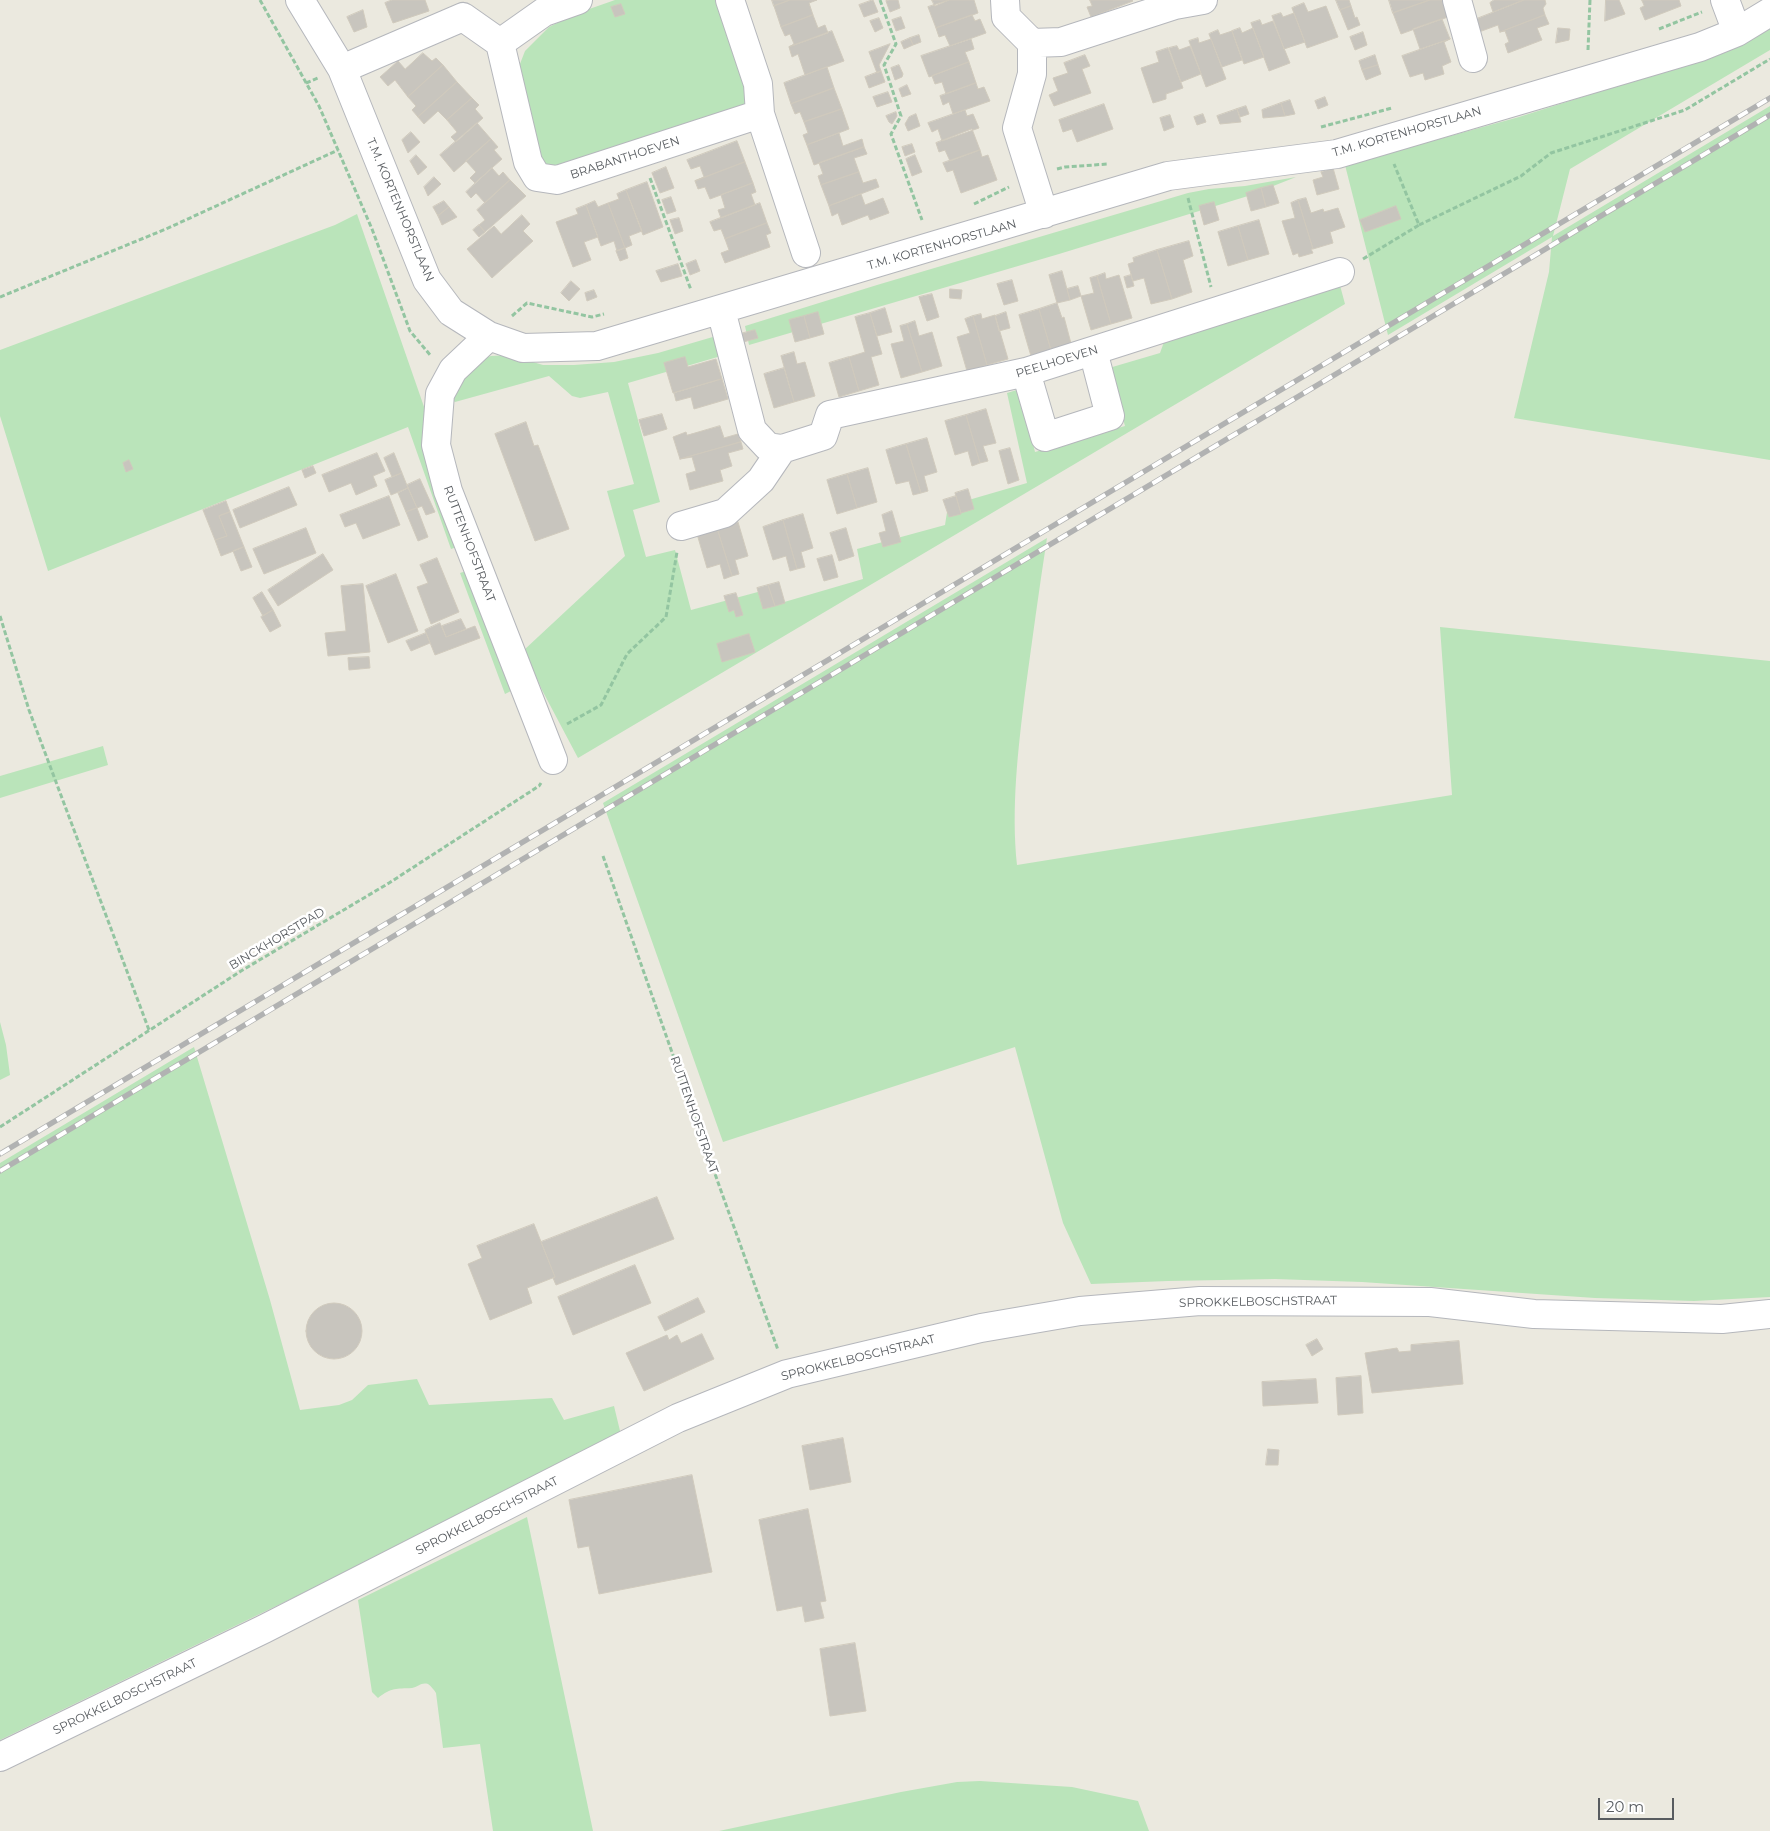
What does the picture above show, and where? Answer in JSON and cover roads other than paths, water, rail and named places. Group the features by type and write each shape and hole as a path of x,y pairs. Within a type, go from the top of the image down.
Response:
{"street":[{"name":"T.M. KORTENHORSTLAAN","path":"300,0 342,69 427,280 451,312 489,336 523,348 597,346 1168,176 1336,154 1700,47 1737,32 1770,12"},
{"path":"342,69 461,8 500,43 544,12 578,0"},
{"path":"730,0 758,84 760,114 806,253"},
{"path":"1005,0 1006,17 1032,43 1032,74 1017,128 1044,214"},
{"path":"1032,43 1061,42 1175,5 1203,0"},
{"path":"1457,0 1473,58"},
{"path":"1725,0 1737,32"},
{"name":"BRABANTHOEVEN","path":"500,43 528,162 537,177 557,180 760,114"},
{"name":"PEELHOEVEN","path":"782,449 823,436 830,415 1026,372 1340,272"},
{"path":"681,526 725,513 761,480 782,449 768,447 752,430 721,310"},
{"name":"RUTTENHOFSTRAAT","path":"489,336 453,370 440,394 436,445 448,491 549,748"},
{"path":"1026,372 1045,437 1110,416 1093,351"},
{"name":"SPROKKELBOSCHSTRAAT","path":"0,1757 273,1625 678,1418 787,1374 990,1327 1080,1311 1200,1301 1430,1302 1534,1314 1722,1319 1770,1314"}],"railway":[{"path":"0,1154 1770,98"},
{"path":"0,1171 1770,115"}]}
